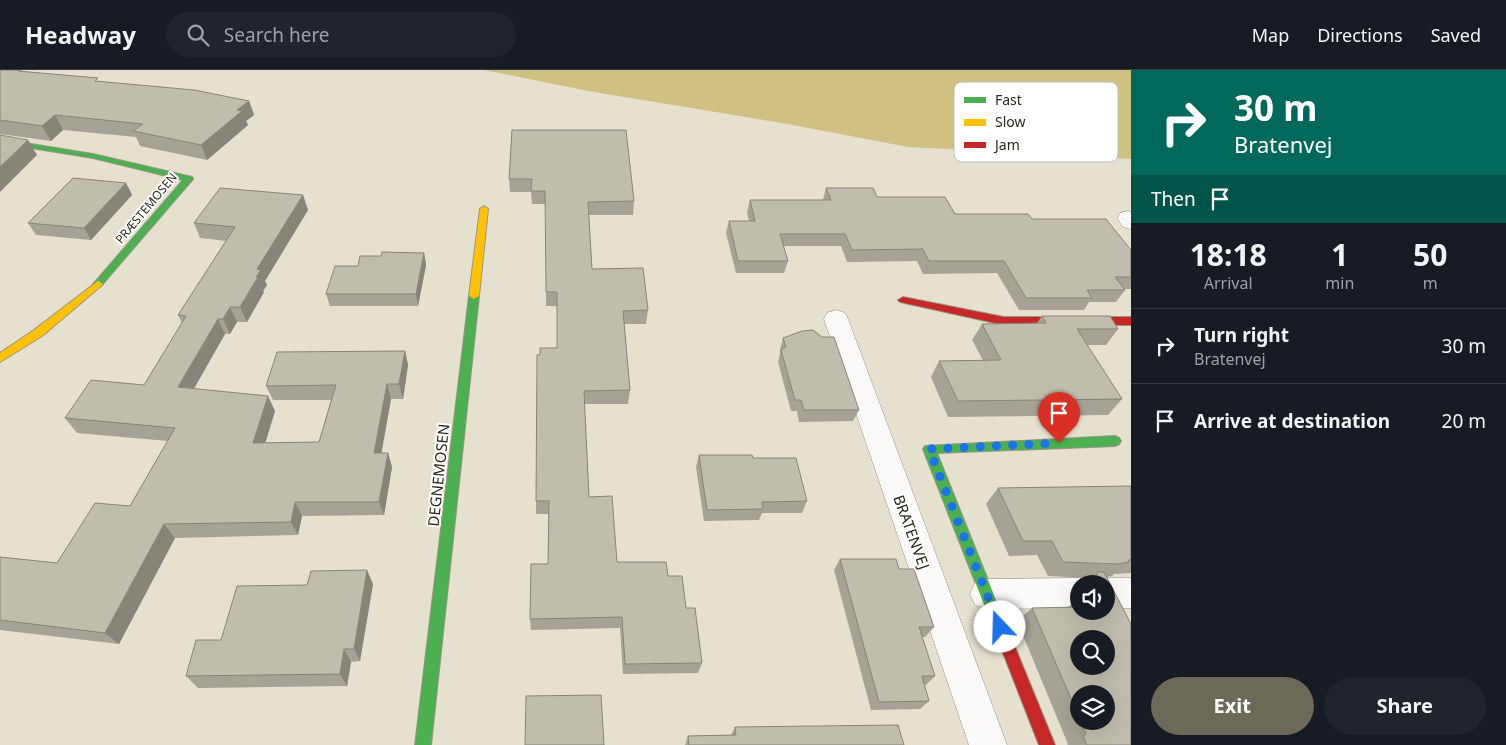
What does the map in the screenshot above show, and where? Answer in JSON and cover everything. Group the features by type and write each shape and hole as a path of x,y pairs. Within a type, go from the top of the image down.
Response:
{"street":[{"name":"PRÆSTEMOSEN","path":"0,141 93,156 189,179 100,282 38,333 0,358"},
{"name":"DEGNEMOSEN","path":"423,745 484,209"},
{"path":"903,300 1004,321 1131,321"},
{"name":"BRATENVEJ","path":"836,319 988,745"},
{"path":"1047,745 929,449 1115,441"},
{"path":"987,594 1070,593"},
{"path":"1115,593 1131,593"}],"shaded area":[{"path":"484,70 1131,70 1131,159 1118,158 1118,82 954,82 954,149 908,147 782,123 588,91"}],"building":[{"path":"0,70 19,70 98,78 95,81 194,90 249,101 237,110 242,111 201,145 133,131 143,124 55,115 42,126 0,120"},
{"path":"512,130 626,130 634,201 588,202 592,269 643,268 648,310 623,311 630,390 584,391 589,497 612,496 617,562 666,562 668,576 682,576 686,608 695,608 702,663 625,664 622,617 530,619 531,564 548,564 549,501 536,501 537,355 540,355 540,348 557,348 557,292 546,292 545,191 531,191 532,179 509,179"},
{"path":"0,135 28,140 0,167"},
{"path":"73,178 126,183 84,228 28,223"},
{"path":"220,188 303,195 257,269 261,270 256,277 258,277 240,307 230,307 223,319 218,319 178,387 268,396 253,443 319,442 336,385 266,386 277,352 405,351 399,384 387,384 374,453 388,453 379,502 295,502 291,522 164,524 105,633 0,620 0,557 57,563 95,503 130,506 175,428 65,418 91,380 144,385 186,316 178,315 235,227 194,223"},
{"path":"826,188 873,188 877,197 945,197 955,214 1028,214 1032,219 1106,219 1131,250 1131,277 1115,277 1125,290 1087,290 1092,298 1026,298 1004,261 929,261 923,249 852,250 845,234 780,234 788,261 738,261 729,221 755,221 750,200 831,200"},
{"path":"382,252 424,253 416,294 326,294 335,266 358,266 360,256 381,256"},
{"path":"1042,316 1110,316 1118,329 1077,329 1122,399 958,401 939,361 1001,360 982,324 1046,323"},
{"path":"813,330 822,337 834,337 859,410 804,410 801,400 795,400 781,350 786,347 783,338 802,331"},
{"path":"699,455 752,455 753,458 796,458 807,501 762,502 763,509 707,510"},
{"path":"1131,486 1131,560 1118,564 1063,562 1052,541 1023,541 998,488"},
{"path":"840,559 896,559 899,569 914,569 934,627 919,627 935,676 922,676 929,701 879,702"},
{"path":"367,570 354,649 344,649 340,674 186,676 196,640 221,640 237,586 307,585 311,571"},
{"path":"1097,572 1104,572 1106,575 1097,575"},
{"path":"1115,593 1131,624 1131,745 1087,745 1083,736 1086,734 1084,730 1115,730 1115,685 1070,685 1070,696 1032,608 1070,607 1070,620 1115,620"},
{"path":"601,695 604,745 525,745 526,696"},
{"path":"898,725 904,745 689,745 688,736 736,735 735,727"}],"traffic: fast":[{"path":"0,141 93,156 189,179 98,284"},
{"path":"423,745 474,296"},
{"path":"1001,630 929,449 1115,441"}],"traffic: slow":[{"path":"474,296 484,209"},
{"path":"0,358 38,333 98,284"}],"traffic: jam":[{"path":"903,300 1004,321 1131,321"},
{"path":"1001,630 1047,745"}],"route":[{"path":"1000,627 929,449 1059,443"}]}
